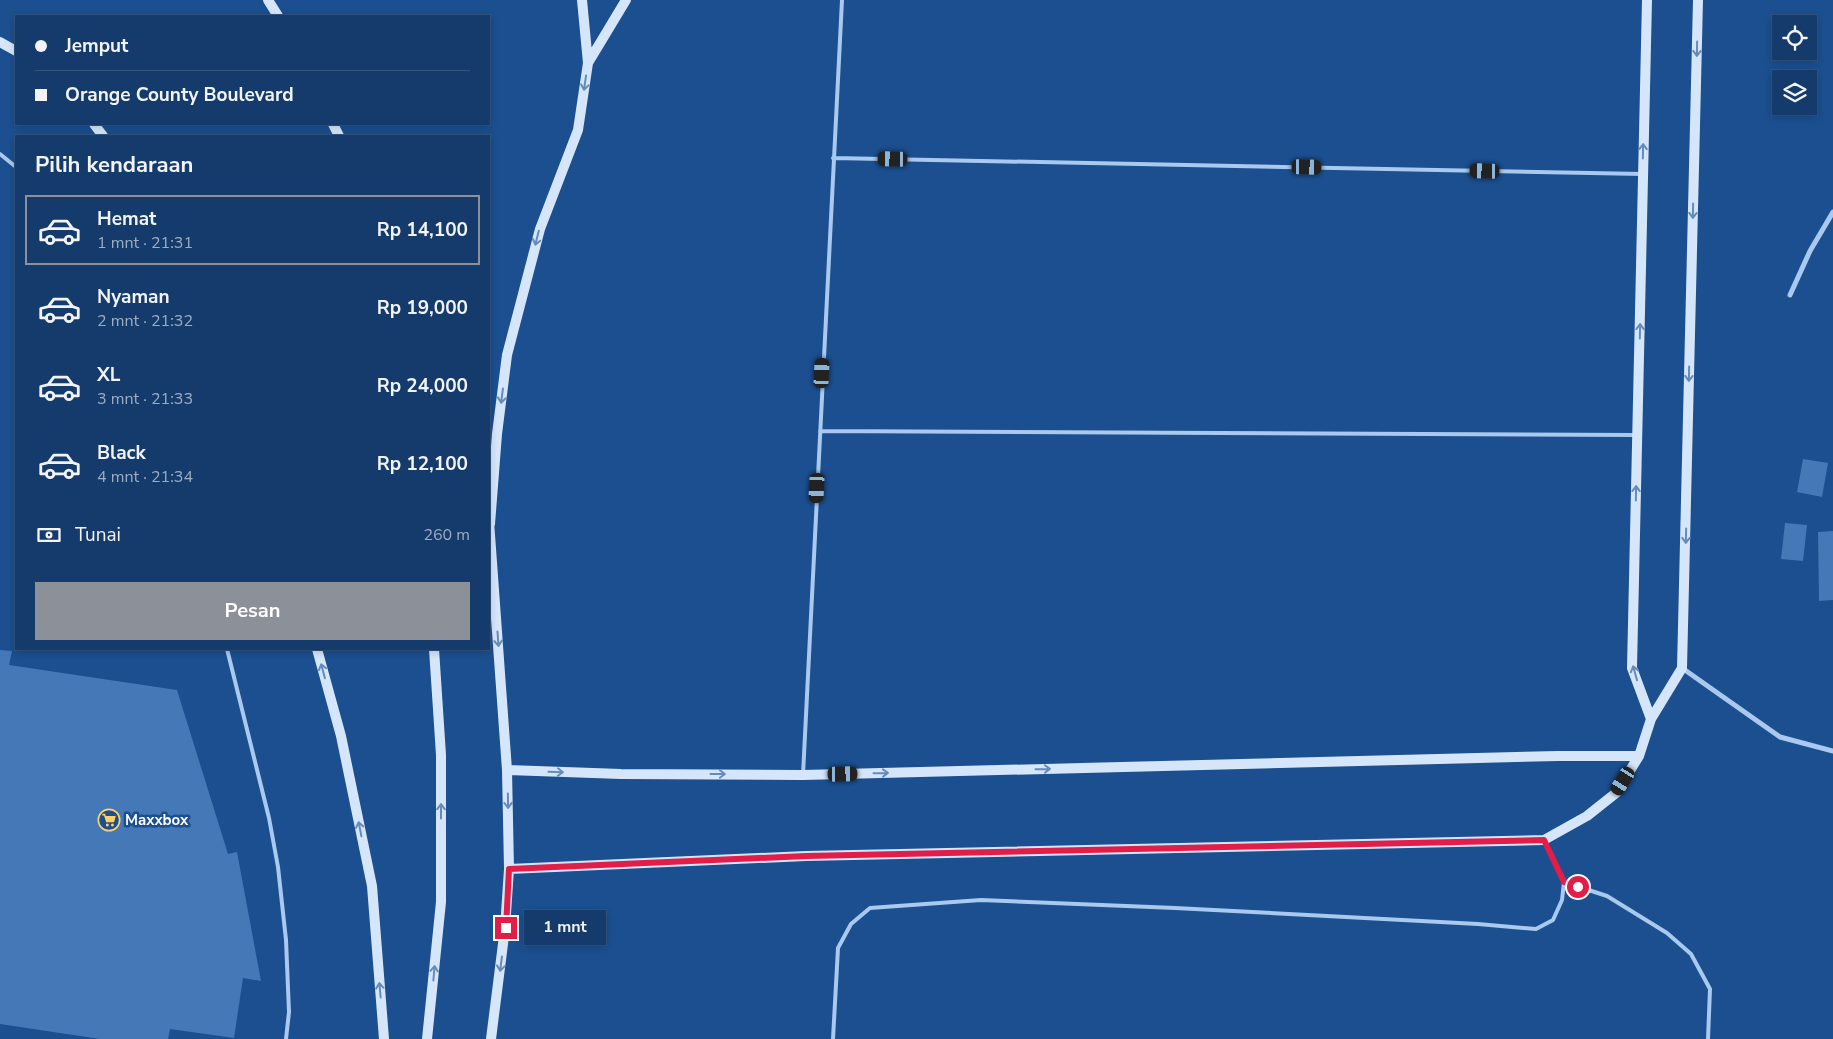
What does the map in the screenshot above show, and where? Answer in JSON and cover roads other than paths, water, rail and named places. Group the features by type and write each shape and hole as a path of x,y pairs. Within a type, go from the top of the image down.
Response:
{"main road":[{"path":"268,0 277,15"},
{"path":"490,511 507,355 540,229 578,130 588,63 582,0"},
{"path":"588,63 626,0"},
{"path":"1647,0 1632,668 1651,718"},
{"path":"509,869 806,856 1544,840 1587,816 1616,793 1639,756 1651,718 1682,668 1698,0"},
{"path":"0,42 15,50"},
{"path":"490,536 507,770 509,869 506,928 491,1039"},
{"path":"317,650 341,736 372,886 384,1039"},
{"path":"427,1039 441,902 441,756 434,650"},
{"path":"507,770 621,774 803,775 1558,756 1639,756"}],"street":[{"path":"1790,295 1810,251 1833,212"},
{"path":"1682,668 1780,737 1833,751"}],"lane":[{"path":"803,775 842,0"},
{"path":"0,154 15,166"},
{"path":"833,158 1643,174"},
{"path":"820,431 1638,435"},
{"path":"228,650 269,818 278,867 286,940 289,1012 286,1039"},
{"path":"833,1039 838,948 851,924 870,908 981,900 1204,909 1468,923 1536,929 1553,920 1562,900 1564,882 1544,840"},
{"path":"1564,882 1607,896 1667,933 1691,954 1710,989 1708,1039"}],"place":[{"name":"Maxxbox","path":"109,820"}]}
